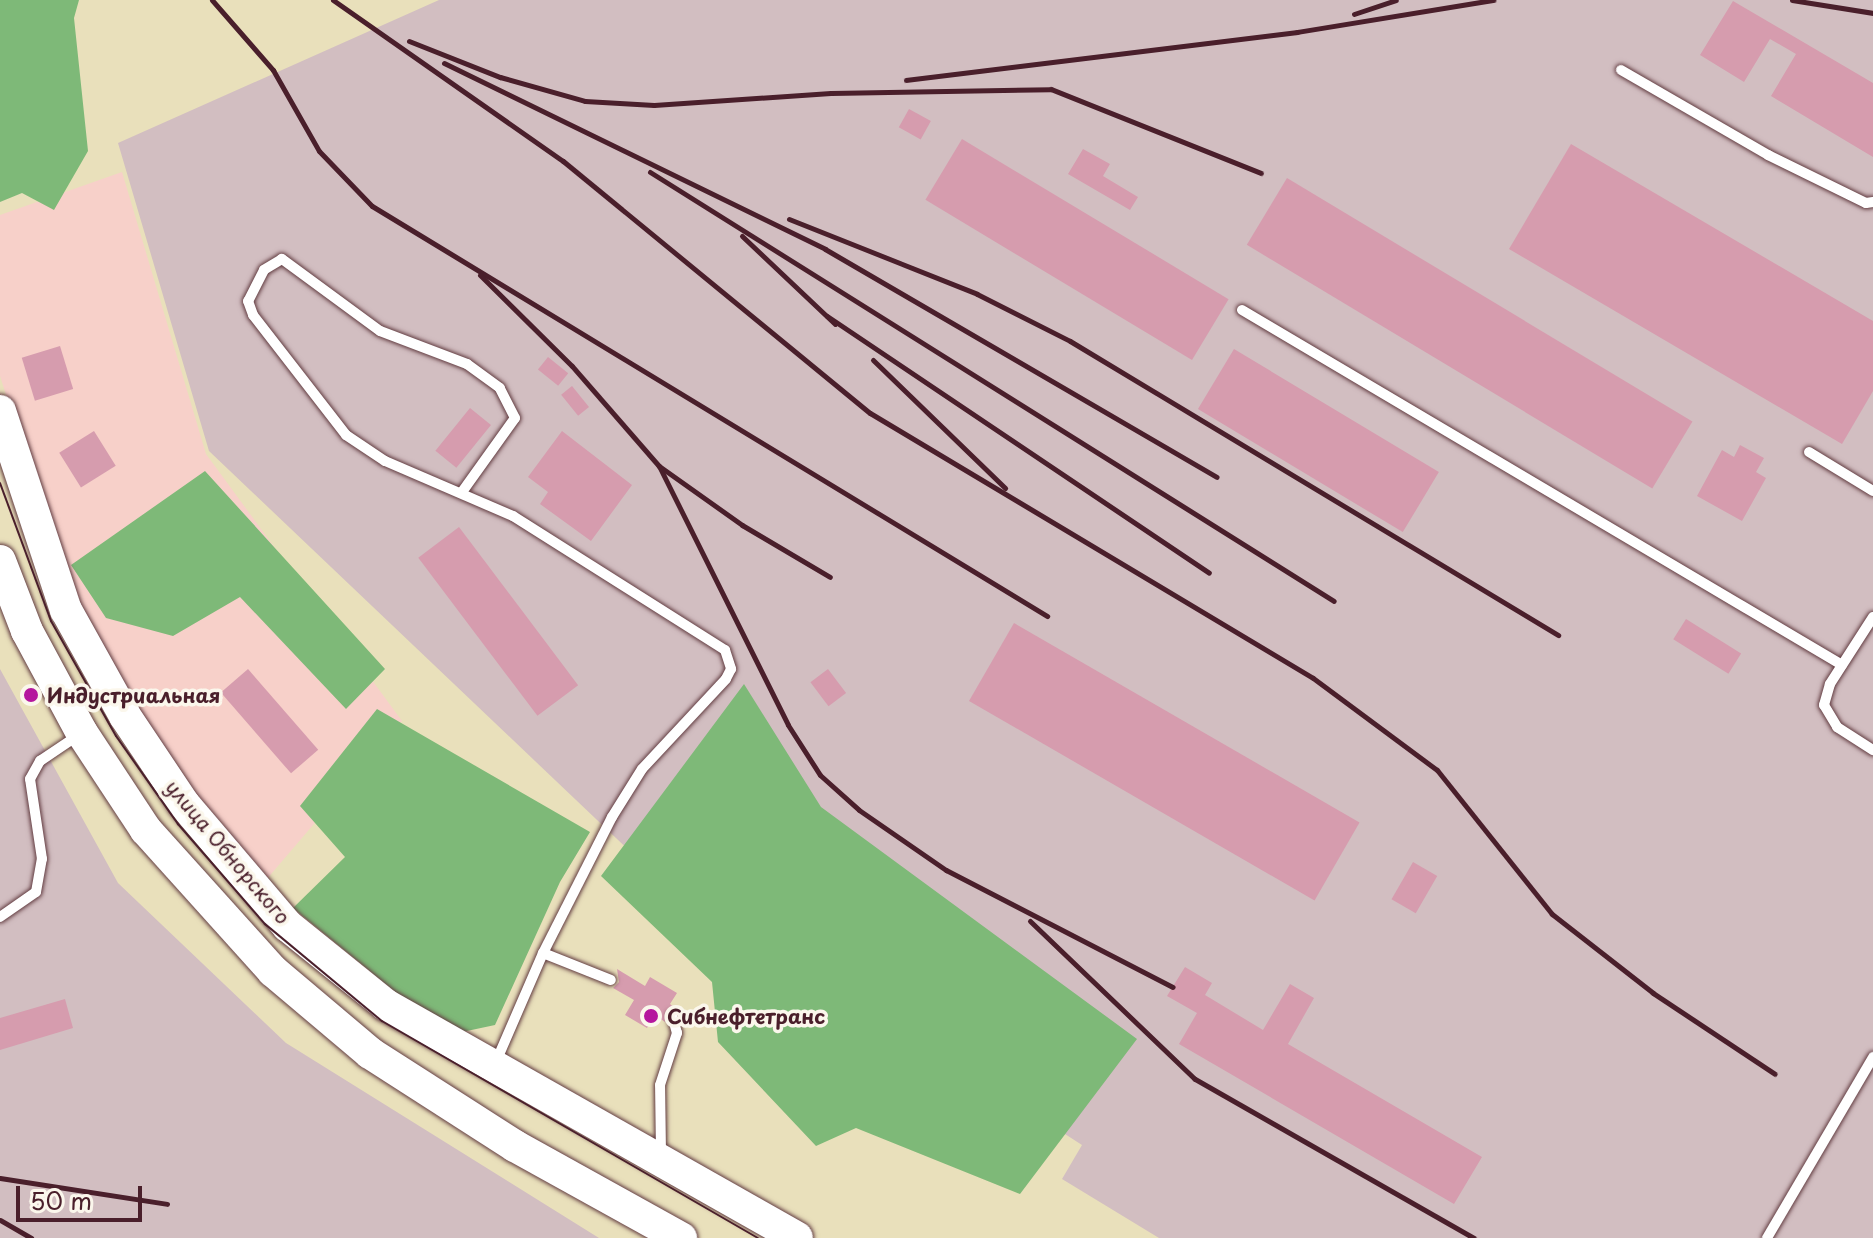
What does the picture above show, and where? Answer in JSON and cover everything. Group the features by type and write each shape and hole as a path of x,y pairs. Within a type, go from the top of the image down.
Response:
{"main road":[{"name":"улица Обнорского","path":"0,411 66,610 125,716 184,804 288,926 386,1005 797,1238"},
{"path":"0,561 27,631 82,733 146,830 273,971 346,1032 515,1146 681,1238"}],"lane":[{"path":"1621,70 1768,155 1866,203 1873,202"},
{"path":"462,492 515,418 500,388 467,364 380,331 282,259 264,270 248,301 253,315 326,415 385,461 462,492 617,578 725,650 731,669 642,769 612,817 543,953 492,1067"},
{"path":"1242,310 1842,665"},
{"path":"1809,452 1873,491"},
{"path":"1873,617 1842,665 1824,705 1828,717 1873,750"},
{"path":"0,917 36,892 42,859 30,779 40,761 82,733"},
{"path":"543,953 611,980"},
{"path":"662,1163 657,1121 660,1085 677,1033 672,1016"},
{"path":"1767,1238 1870,1070 1873,1057"}],"shaded area":[{"path":"439,0 1873,0 1873,1238 1159,1238 1062,1179 1082,1145 637,858 209,451 118,143"},
{"path":"122,172 206,454 402,721 266,880 194,796 135,714 63,573 0,376 0,215"},
{"path":"0,669 118,883 286,1043 599,1238 0,1238"}],"green space":[{"path":"0,0 79,0 74,18 88,151 54,210 22,193 0,202"},
{"path":"205,471 385,669 346,709 240,597 173,636 106,618 71,565"},
{"path":"744,684 821,807 1137,1039 1020,1194 856,1128 816,1146 718,1042 712,982 601,876"},
{"path":"377,709 590,832 560,882 495,1025 448,1035 293,908 345,857 300,806"}],"building":[{"path":"1733,1 1873,83 1873,157 1771,96 1796,54 1770,39 1744,82 1700,55"},
{"path":"909,109 931,121 921,139 899,127"},
{"path":"962,139 1229,299 1192,360 925,200"},
{"path":"1571,144 1873,321 1873,391 1842,444 1509,249"},
{"path":"1083,149 1110,164 1103,176 1138,197 1130,210 1068,174"},
{"path":"1287,178 1692,422 1652,488 1247,245"},
{"path":"60,346 73,389 35,401 22,358"},
{"path":"1234,349 1439,472 1403,532 1198,409"},
{"path":"548,357 568,373 558,386 538,369"},
{"path":"572,386 589,407 578,416 561,395"},
{"path":"470,408 491,425 456,468 435,451"},
{"path":"94,431 116,466 81,487 59,453"},
{"path":"562,431 632,485 591,541 540,504 548,492 528,477"},
{"path":"1740,445 1764,458 1756,472 1766,478 1742,521 1697,496 1722,450 1734,457"},
{"path":"459,527 578,685 537,716 418,558"},
{"path":"1686,619 1741,653 1728,674 1673,639"},
{"path":"1014,623 1360,822 1315,900 969,701"},
{"path":"248,669 318,750 291,773 221,693"},
{"path":"828,669 846,693 828,706 810,682"},
{"path":"1413,862 1437,876 1416,913 1392,899"},
{"path":"1185,967 1212,983 1205,995 1263,1030 1290,984 1314,998 1288,1044 1482,1157 1454,1204 1179,1044 1197,1013 1167,996"},
{"path":"617,969 645,986 650,977 677,993 670,1004 676,1009 666,1011 665,1022 655,1015 647,1028 625,1015 634,1000 613,988 619,982"},
{"path":"65,999 73,1028 0,1050 0,1018"}],"tram line":[{"path":"0,483 51,621 116,736 178,824 265,924 382,1021 758,1238"}],"railway":[{"path":"212,0 273,70 319,151 372,206 1047,616"},
{"path":"333,0 563,161 870,413 1313,678 1437,770 1552,914 1653,993 1775,1074"},
{"path":"1354,14 1396,0"},
{"path":"906,80 1297,32 1493,0"},
{"path":"1792,0 1873,13"},
{"path":"409,41 500,77 585,101 654,105 831,93 1051,89 1261,173"},
{"path":"444,63 825,249 1217,477"},
{"path":"650,172 1334,601"},
{"path":"789,219 977,294 1070,341 1558,635"},
{"path":"742,236 835,324"},
{"path":"480,275 572,366 659,466 742,525 830,577"},
{"path":"827,316 1209,573"},
{"path":"873,360 1005,488"},
{"path":"659,466 788,725 820,775 859,810 946,870 1173,987"},
{"path":"1030,921 1195,1079 1474,1238"},
{"path":"0,1178 167,1204"},
{"path":"0,1220 31,1238"}],"place":[{"name":"Индустриальная","path":"31,695"},
{"name":"Сибнефтетранс","path":"651,1016"}]}
